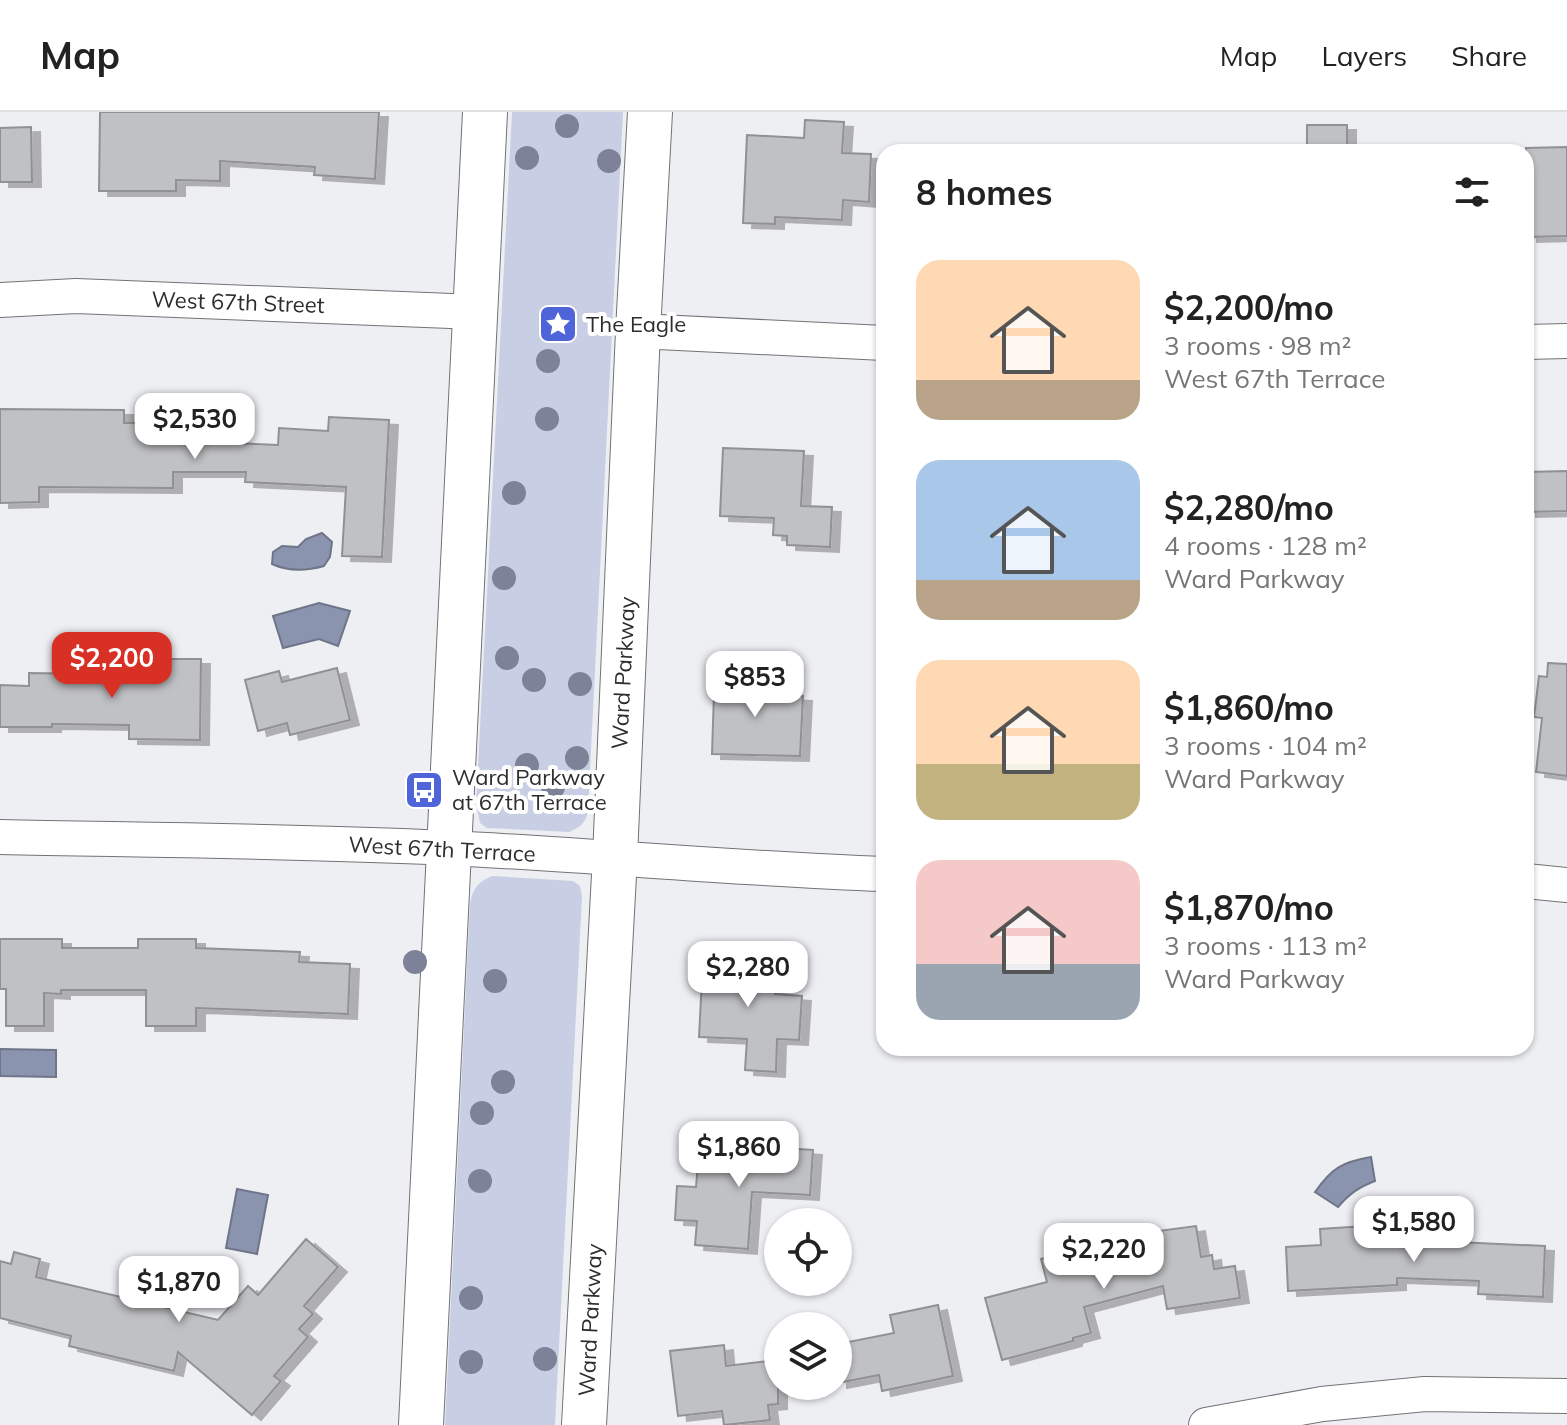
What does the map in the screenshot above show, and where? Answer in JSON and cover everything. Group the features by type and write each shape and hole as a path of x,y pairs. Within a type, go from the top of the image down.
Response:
{"main road":[{"path":"421,1425 485,112"},
{"name":"Ward Parkway","path":"584,1425 615,857 650,112"}],"street":[{"name":"West 67th Street","path":"0,300 76,296 476,312"},
{"path":"638,331 876,343"},
{"path":"1534,342 1567,341"},
{"name":"West 67th Terrace","path":"0,837 449,848 876,874"},
{"path":"1534,882 1567,885"},
{"path":"1206,1425 1322,1404 1425,1394 1567,1396"}],"shaded area":[{"path":"512,112 623,112 588,811 582,824 569,832 487,828 480,823 476,804"},
{"path":"322,533 332,542 330,557 324,566 298,570 272,564 273,552 282,546 298,547 306,539"},
{"path":"319,603 350,611 338,646 319,639 283,648 273,616"},
{"path":"492,876 573,881 580,886 582,896 555,1425 445,1425 470,904 476,887"},
{"path":"0,1049 56,1050 56,1077 0,1076"},
{"path":"1371,1157 1375,1181 1355,1191 1338,1207 1315,1192 1338,1167"},
{"path":"237,1189 268,1195 257,1254 226,1248"}],"building":[{"path":"100,112 379,112 375,179 314,175 315,167 220,161 220,181 176,180 176,191 99,191"},
{"path":"805,120 844,122 842,153 871,154 869,202 843,200 842,220 775,217 775,224 743,223 747,135 804,138"},
{"path":"1307,125 1347,125 1347,144 1307,144"},
{"path":"31,127 32,182 0,182 0,128"},
{"path":"1567,147 1567,236 1534,237 1534,148"},
{"path":"0,409 124,410 124,423 170,423 170,437 209,437 209,442 278,445 279,428 328,431 329,417 389,420 382,557 342,556 346,487 245,482 246,472 173,472 173,488 39,487 39,502 0,503"},
{"path":"723,448 804,451 801,506 832,507 830,547 787,545 787,536 773,535 774,518 720,516"},
{"path":"1567,471 1567,511 1534,512 1534,472"},
{"path":"161,659 201,659 200,740 129,739 129,725 0,727 0,685 29,686 29,673 95,674 95,668 161,669"},
{"path":"1548,663 1567,664 1567,776 1536,772 1542,718 1534,717 1539,676 1547,677"},
{"path":"337,668 350,720 290,735 287,723 258,731 245,680 279,671 282,682"},
{"path":"721,671 763,673 763,694 803,696 800,756 712,754 714,693 721,693"},
{"path":"0,939 62,939 62,948 138,948 138,939 196,939 196,948 300,952 299,962 350,964 348,1014 196,1008 196,1026 146,1026 146,990 61,990 61,994 44,993 44,1026 6,1026 6,989 0,989"},
{"path":"703,959 776,963 775,994 802,996 799,1040 777,1039 776,1072 745,1070 747,1039 699,1037"},
{"path":"709,1143 813,1150 810,1195 752,1192 748,1249 695,1245 697,1221 675,1220 677,1186 696,1187 698,1164 708,1164"},
{"path":"1196,1226 1201,1257 1212,1255 1214,1269 1235,1266 1240,1298 1167,1309 1163,1286 1084,1307 1091,1333 1073,1338 1073,1341 1002,1360 985,1298 1047,1282 1041,1259 1080,1248 1085,1267 1162,1252 1158,1231"},
{"path":"1365,1226 1366,1246 1435,1244 1435,1241 1545,1246 1543,1297 1478,1294 1479,1281 1397,1278 1397,1285 1288,1291 1286,1247 1321,1245 1320,1229"},
{"path":"306,1239 338,1267 304,1306 313,1314 299,1329 308,1337 274,1376 281,1381 252,1415 178,1352 174,1371 69,1346 71,1336 0,1318 0,1261 11,1264 14,1252 40,1259 36,1277 218,1320 248,1286 258,1295"},
{"path":"938,1305 953,1376 882,1391 879,1375 852,1380 852,1341 894,1333 890,1315"},
{"path":"724,1345 726,1366 764,1362 764,1400 778,1400 778,1404 768,1405 770,1420 724,1425 722,1411 678,1416 670,1351"}],"place":[{"name":"The Eagle","path":"558,324"},
{"name":"Ward Parkway at 67th Terrace","path":"424,790"}]}
